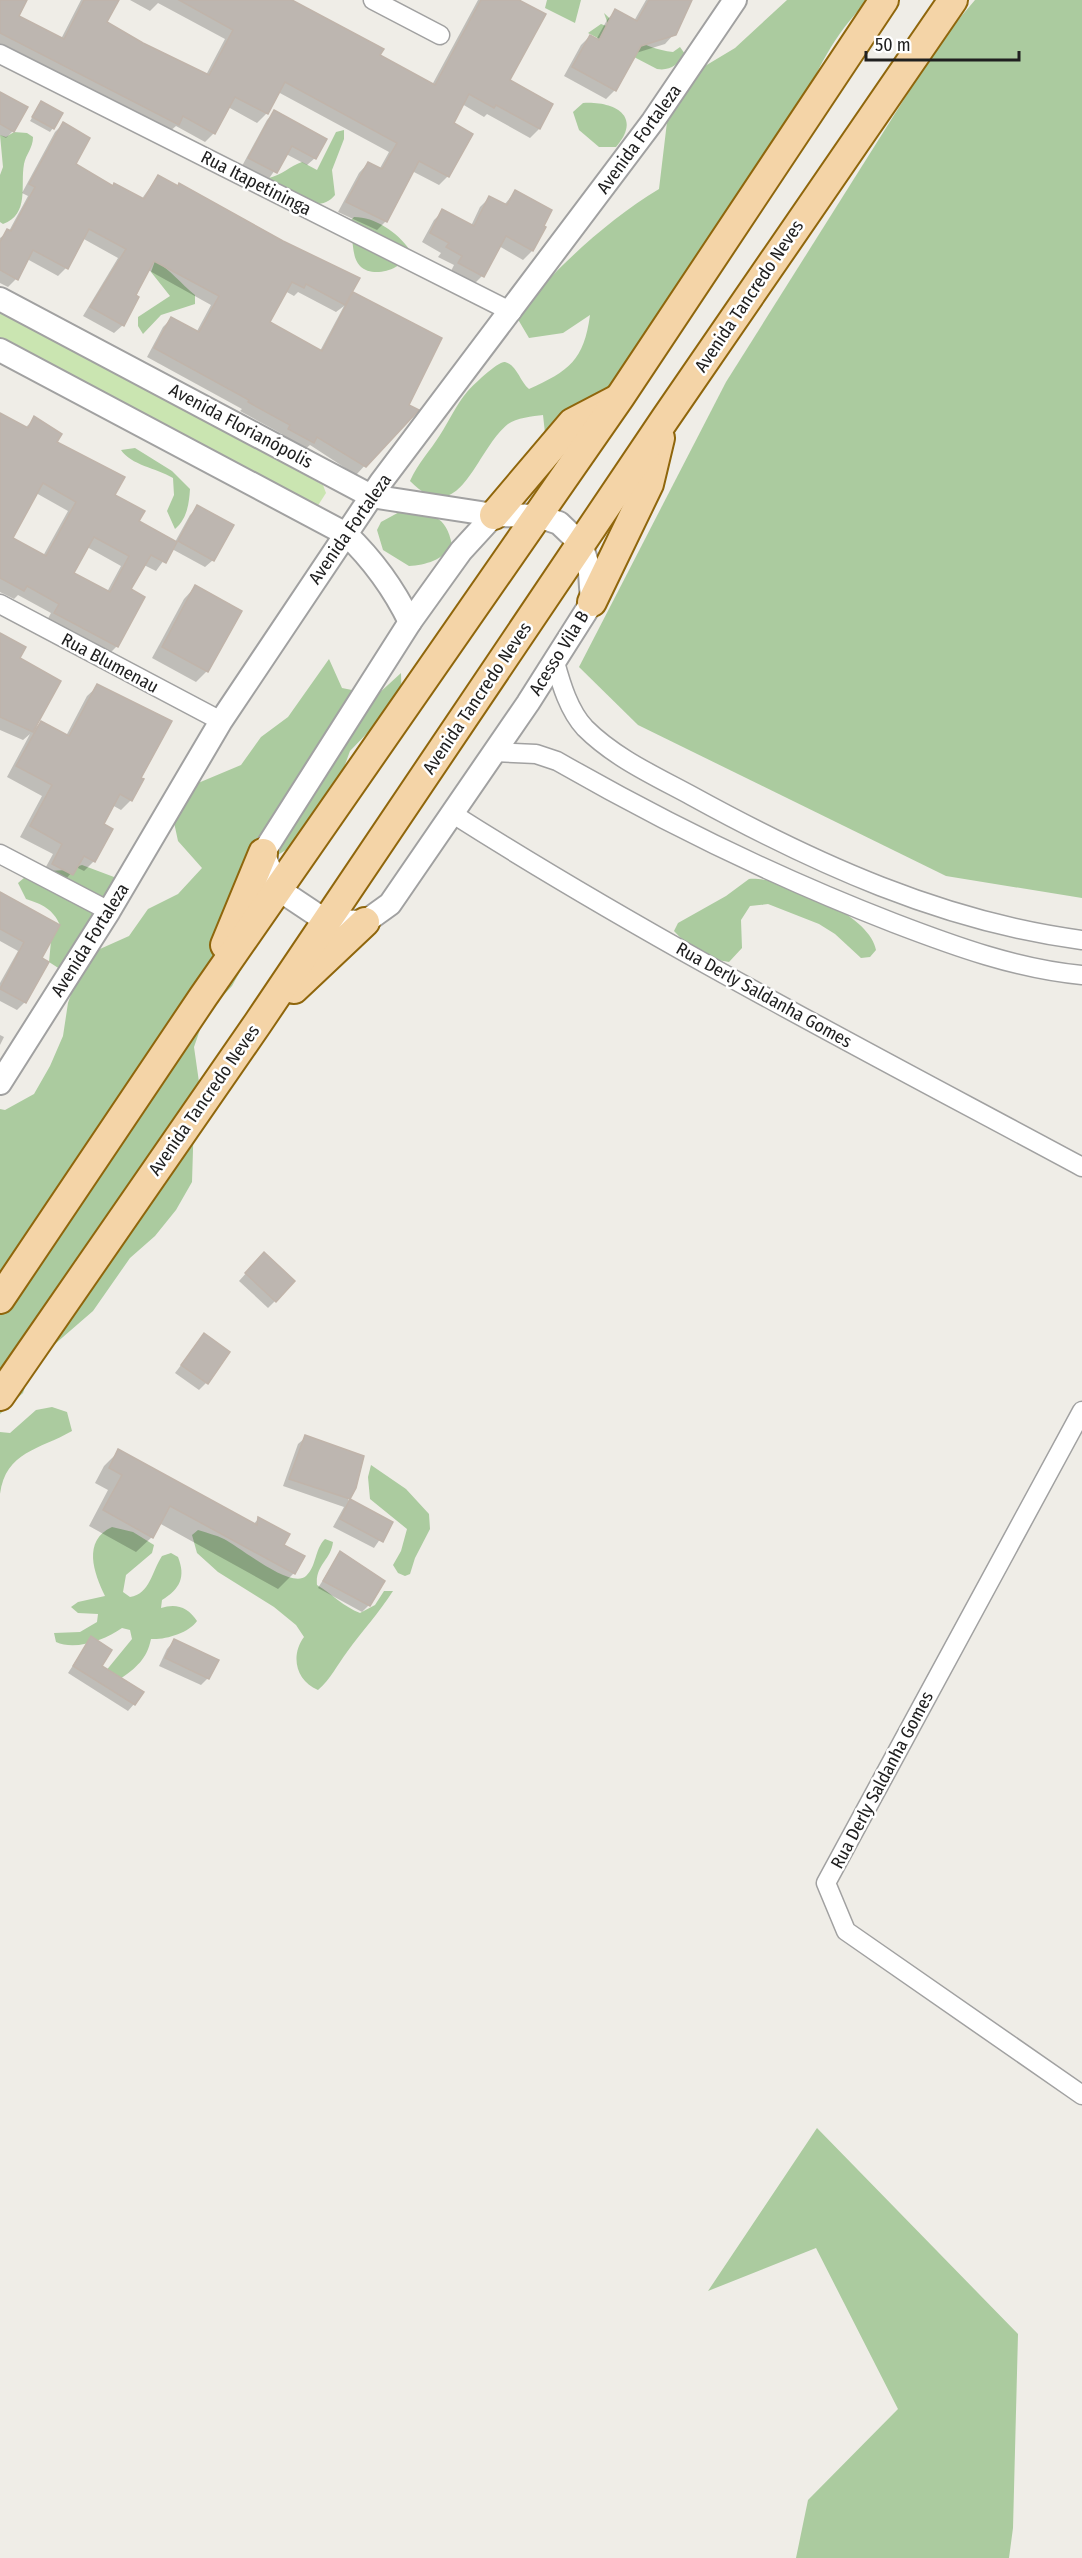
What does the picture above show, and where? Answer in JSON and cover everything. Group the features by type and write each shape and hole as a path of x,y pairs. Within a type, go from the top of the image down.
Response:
{"main road":[{"path":"0,1299 203,997 620,397 884,0"},
{"name":"Avenida Tancredo Neves","path":"0,1396 258,1023 665,419 952,0"},
{"path":"494,515 572,423 620,397"},
{"path":"592,602 649,484 665,419"},
{"path":"203,997 263,853"},
{"path":"258,1023 365,922"}],"street":[{"path":"374,0 440,35"},
{"name":"Avenida Fortaleza","path":"0,1083 109,910 221,721 346,534 372,496 653,121 735,0"},
{"name":"Rua Itapetininga","path":"0,54 512,312"},
{"name":"Avenida Florianópolis","path":"0,299 372,496 494,515 538,516 560,523 581,544"},
{"path":"0,350 346,534 362,549 399,599 410,622"},
{"path":"365,922 326,921 278,890 263,853 410,622 460,551 494,515"},
{"name":"Acesso Vila B","path":"365,922 390,904 555,662 592,602 590,572 581,544"},
{"name":"Rua Blumenau","path":"0,604 221,721"},
{"path":"555,662 564,692 584,726 611,749 768,837 866,882 950,910 1052,936 1082,940"},
{"path":"494,752 536,754 557,761 725,852 836,901 969,951 1082,975"},
{"name":"Rua Derly Saldanha Gomes","path":"453,813 555,879 757,993 1082,1167"},
{"path":"0,854 109,910"},
{"name":"Rua Derly Saldanha Gomes","path":"1082,1411 826,1883 846,1931 1082,2095"}],"green space":[{"path":"547,0 581,0 575,23 545,8"},
{"path":"787,0 868,0 835,41 819,68 797,115 554,472 538,476 545,433 543,415 530,417 508,424 496,436 465,481 454,492 442,497 427,494 410,481 459,402 479,380 497,365 505,362 513,366 529,389 564,370 579,353 584,343 590,315 563,333 529,338 516,316 582,247 620,216 659,189 667,122 684,94 705,66 735,48"},
{"path":"975,0 1082,0 1082,898 946,876 638,725 579,667 726,382 942,39"},
{"path":"604,13 643,44 673,52 680,47 685,54 673,66 657,69 588,33 601,24 609,27"},
{"path":"583,103 614,108 626,119 627,127 624,136 616,147 599,147 579,130 573,112"},
{"path":"344,130 344,139 332,170 335,195 328,201 320,204 303,202 268,187 269,178 302,162 317,170 336,132"},
{"path":"14,132 27,133 33,137 33,141 24,164 20,206 17,214 3,224 0,222 0,175 3,167 0,135 6,137"},
{"path":"354,217 377,223 398,237 409,249 403,262 381,272 366,270 360,266 354,255 351,234 344,228"},
{"path":"155,261 195,295 195,304 161,315 143,334 138,326 138,317 170,296 151,272"},
{"path":"0,307 323,485 326,493 317,507 309,508 0,337"},
{"path":"135,448 172,471 190,489 185,516 175,529 167,511 174,495 173,478 137,463 121,450"},
{"path":"403,510 430,515 442,522 452,545 434,561 409,566 383,550 377,530 381,522"},
{"path":"329,659 342,688 377,695 401,673 402,707 373,727 350,751 338,784 302,840 273,858 248,957 232,986 205,1015 194,1047 199,1082 194,1117 192,1182 176,1210 155,1236 130,1258 93,1311 33,1363 23,1393 0,1414 0,1109 5,1110 34,1094 50,1066 63,1036 68,1003 79,970 63,971 49,962 51,941 60,925 46,908 26,899 18,883 31,872 66,870 82,865 114,877 119,891 91,953 129,936 148,909 178,894 202,868 178,841 172,813 191,786 241,765 261,737 288,717"},
{"path":"749,879 782,884 823,900 859,924 870,937 876,950 870,957 861,958 835,934 819,924 768,904 750,906 741,920 742,948 729,962 698,952 674,931 678,923 726,896"},
{"path":"52,1407 67,1412 72,1431 17,1460 3,1480 0,1494 0,1432 10,1433 36,1410"},
{"path":"371,1465 406,1489 429,1514 430,1529 415,1558 410,1574 405,1576 398,1573 393,1565 401,1551 407,1529 370,1499 368,1477"},
{"path":"112,1527 133,1532 154,1545 152,1553 126,1575 123,1592 130,1597 142,1591 150,1581 162,1556 171,1553 178,1557 181,1571 180,1582 162,1600 161,1608 181,1607 190,1612 197,1621 176,1635 151,1639 147,1652 140,1662 120,1679 105,1672 132,1639 130,1630 122,1628 107,1637 81,1645 56,1642 54,1633 80,1632 97,1622 98,1614 78,1613 71,1607 78,1602 105,1596 94,1568 93,1558 97,1540"},
{"path":"198,1530 224,1539 278,1573 299,1579 310,1572 321,1543 325,1539 333,1542 318,1572 317,1585 360,1613 375,1605 384,1591 393,1591 318,1690 305,1681 300,1674 296,1660 304,1637 296,1625 274,1607 218,1572 197,1553 192,1535"},
{"path":"817,2128 1018,2334 1013,2528 1009,2558 796,2558 808,2500 898,2409 816,2248 708,2291"}],"building":[{"path":"0,0 27,0 19,16 64,39 84,0 119,0 107,22 143,43 209,75 233,30 179,0 292,0 384,49 380,55 435,85 481,0 519,0 546,14 510,80 553,104 540,129 496,105 494,108 469,94 454,123 473,134 449,177 419,161 387,222 346,202 368,162 382,169 397,143 285,82 268,114 235,97 215,134 183,116 179,125 0,33"},
{"path":"649,0 692,0 676,35 641,46 616,91 572,67 590,35 599,40 615,9 637,21"},
{"path":"0,92 28,107 14,132 0,124"},
{"path":"41,101 63,113 54,129 32,117"},
{"path":"274,110 327,139 316,159 292,146 277,173 248,158"},
{"path":"63,122 90,138 76,164 113,186 114,183 144,199 158,175 178,186 179,183 283,241 360,278 345,305 306,284 304,288 292,282 270,322 322,351 353,292 442,338 409,405 419,410 366,467 317,437 314,443 288,429 290,425 248,402 249,400 154,348 171,317 199,332 219,296 154,261 136,295 139,297 124,326 90,307 126,249 89,229 68,269 33,250 18,280 0,270 0,242 7,229 11,231 35,187 29,184"},
{"path":"515,190 552,210 544,226 546,227 533,251 506,236 484,277 458,263 462,256 446,247 449,243 430,233 442,209 474,226 489,196 507,205"},
{"path":"0,413 28,428 34,416 62,434 57,442 125,477 115,495 145,511 139,521 177,542 166,563 151,555 131,589 145,597 118,647 54,613 59,604 27,586 24,591 0,578","holes":["43,483 76,502 46,556 13,538","94,537 129,556 110,592 74,573"]},
{"path":"197,505 234,525 214,561 178,541"},
{"path":"195,585 242,611 208,672 162,647"},
{"path":"0,633 26,647 20,658 61,681 33,732 0,717"},
{"path":"97,684 172,721 141,778 144,779 132,801 120,794 104,824 113,829 95,862 84,856 73,875 52,864 62,844 30,826 52,785 16,766 41,721 69,736"},
{"path":"0,892 60,925 42,958 49,962 26,1003 0,989 24,942 0,929"},
{"path":"264,1252 295,1281 276,1302 245,1273"},
{"path":"204,1333 230,1352 208,1384 181,1365"},
{"path":"305,1435 364,1456 356,1488 350,1499 289,1479"},
{"path":"118,1449 257,1525 258,1517 290,1534 284,1545 305,1556 295,1574 170,1506 153,1538 103,1510 122,1475 109,1468"},
{"path":"350,1499 393,1522 383,1542 340,1519"},
{"path":"340,1551 385,1581 370,1606 323,1581"},
{"path":"91,1636 112,1650 102,1666 144,1692 135,1705 73,1666"},
{"path":"174,1639 219,1660 209,1679 165,1658"}]}
